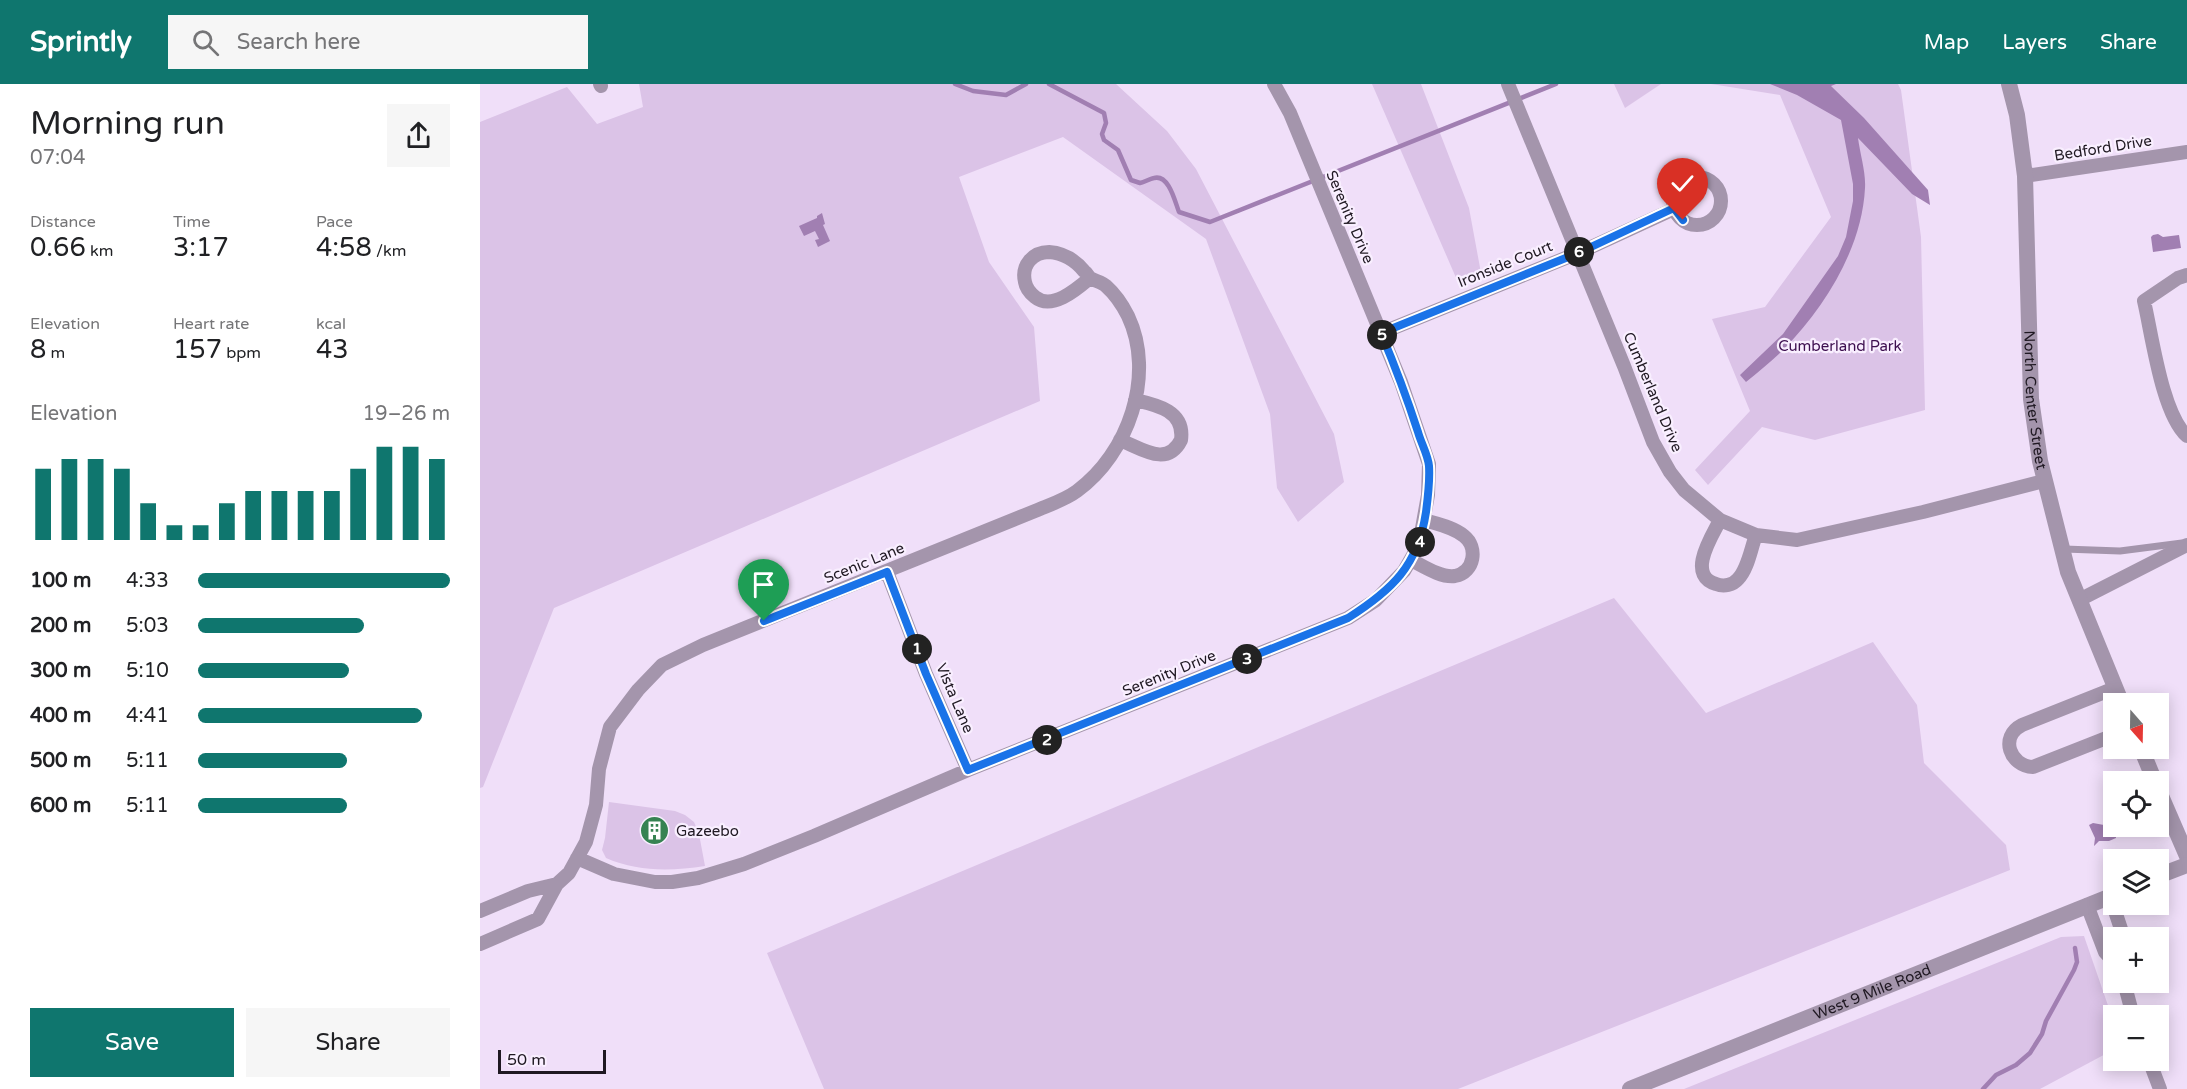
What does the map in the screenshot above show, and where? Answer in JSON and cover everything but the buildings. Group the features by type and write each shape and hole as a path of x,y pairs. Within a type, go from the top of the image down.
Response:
{"street":[{"name":"Serenity Drive","path":"577,858 614,874 656,882 672,882 698,878 764,856 968,770 1348,618 1376,600 1404,571 1419,545 1428,495 1429,464 1401,382 1290,113 1274,84"},
{"name":"Cumberland Drive","path":"1508,84 1653,441 1670,472 1684,490 1720,520 1756,535 1797,540 1923,512 2044,481"},
{"name":"North Center Street","path":"2009,84 2017,115 2025,176 2031,399 2044,481 2061,549 2079,600 2118,693"},
{"name":"Bedford Drive","path":"2025,176 2187,152"},
{"name":"Ironside Court","path":"1381,333 1578,253 1674,208"},
{"name":"Scenic Lane","path":"480,944 538,919 557,884 569,873 590,828 596,805 599,769 610,726 638,690 662,665 703,645 987,532 1076,492 1097,472 1120,440 1135,400 1139,357 1132,325 1124,308 1106,286 1090,278 1075,262 1056,252 1041,252 1035,255 1024,272 1025,284 1030,293 1039,301 1049,302 1070,294 1090,278"},
{"path":"2187,275 2178,278 2144,301 2167,404 2176,424 2187,436"},
{"path":"1120,440 1148,453 1159,455 1172,452 1181,440 1181,426 1171,413 1157,405 1135,400"},
{"path":"1411,560 1451,576 1463,572 1472,561 1473,549 1466,538 1449,528 1424,520"},
{"path":"1720,520 1701,564 1705,577 1715,584 1729,585 1739,579 1756,535"},
{"path":"2079,600 2187,543"},
{"name":"Vista Lane","path":"887,572 926,674 968,770"},
{"path":"2103,701 2022,725 2016,729 2008,741 2012,753 2020,763 2033,767 2103,739"},
{"path":"2169,814 2187,856"},
{"path":"2169,872 2187,865"},
{"path":"480,911 528,891 557,884"},
{"name":"West 9 Mile Road","path":"1630,1089 2103,899"},
{"path":"2087,905 2103,947"},
{"path":"2153,1071 2160,1089"}],"lane":[{"path":"2061,549 2120,551 2187,543"}],"green space":[{"path":"639,84 1116,84 1167,131 1196,169 1334,434 1344,482 1298,522 1277,488 1270,414 1206,239 1063,137 959,177 989,262 1034,327 1040,401 554,608 483,787 480,788 480,122 567,87 597,124 643,107"},
{"path":"1372,84 1421,84 1469,208 1481,273 1457,280"},
{"path":"1614,84 1661,84 1625,108"},
{"name":"Cumberland Park","path":"1711,84 1898,84 1901,90 1921,237 1925,410 1815,440 1762,427 1708,485 1695,470 1750,411 1712,319 1765,307 1831,217 1780,95"},
{"path":"1614,598 1706,713 1873,642 1917,705 1924,763 2006,845 2010,870 1458,1089 824,1089 767,953"},
{"path":"609,802 675,811 685,815 694,822 699,834 705,866 680,869 642,868 606,858 602,850"},
{"path":"2084,936 2108,1005 2103,1005 2103,1055 2040,1089 1684,1089 2061,937"}],"shaded area":[{"path":"1770,84 1836,84 1831,86 1864,118 1928,190 1930,205 1912,194 1858,138 1865,188 1857,233 1849,254 1814,315 1779,353 1746,382 1740,375 1783,334 1838,256 1846,237 1853,201 1853,184 1841,120 1797,95"},
{"path":"822,213 825,224 823,225 830,241 818,247 815,240 819,239 815,231 804,236 799,226 817,218"},
{"path":"2158,234 2163,237 2179,235 2181,248 2153,252 2151,237"},
{"path":"2093,823 2103,825 2103,837 2116,838 2099,841 2094,846 2095,838 2089,825"}],"waterway":[{"path":"955,84 973,91 1006,95 1026,84"},
{"path":"1049,84 1104,113 1106,123 1102,134 1104,140 1118,150 1131,180 1140,183 1154,178 1164,180 1171,190 1179,212 1210,222 1556,84"},
{"path":"1983,1089 1996,1075 2016,1065 2030,1053 2074,970 2077,962 2075,948"}],"place":[{"name":"Gazeebo","path":"655,831"}],"route":[{"path":"764,621 887,572 926,674 968,770 1093,722 1348,618 1376,600 1404,571 1419,545 1428,495 1429,464 1401,382 1381,333 1578,253 1674,208 1683,220"}]}
